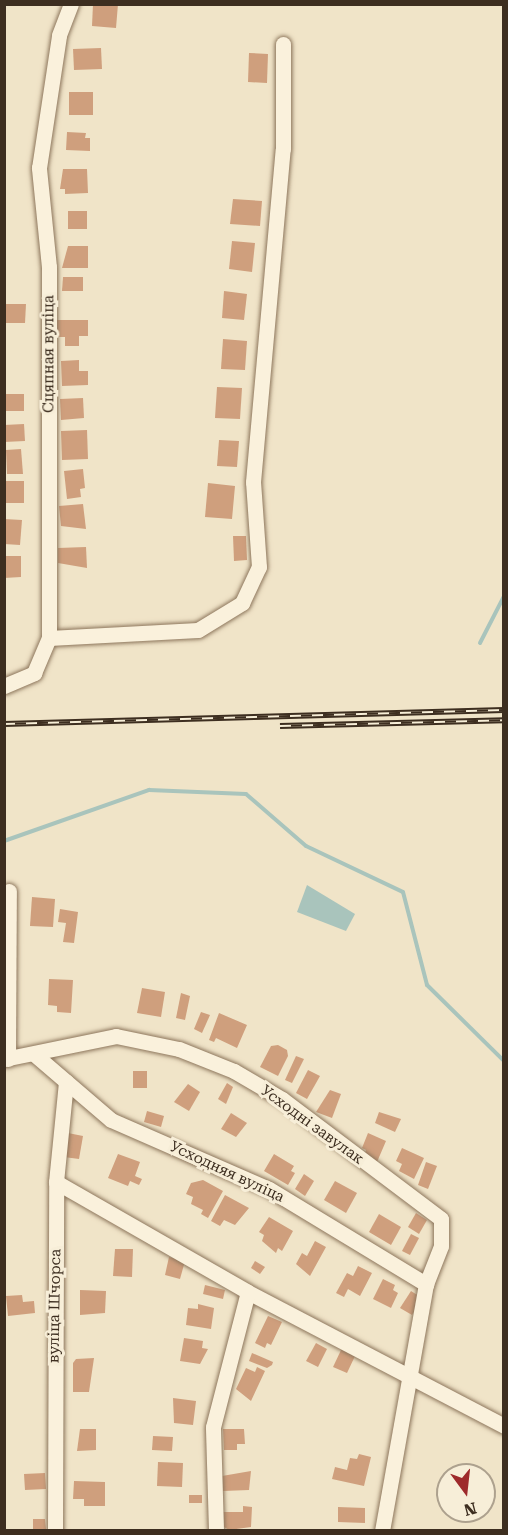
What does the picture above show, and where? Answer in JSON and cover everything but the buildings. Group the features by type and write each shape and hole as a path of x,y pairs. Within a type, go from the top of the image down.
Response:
{"street":[{"name":"Сцяпная вуліца","path":"4,686 34,673 49,638 49,267 39,168 59,35 71,4"},
{"path":"49,638 198,630 242,603 258,567 253,482 283,149 283,44"},
{"path":"6,1059 9,891"},
{"name":"Усходні завулак","path":"6,1059 116,1035 179,1049 223,1066 282,1099 441,1219 441,1246 426,1284"},
{"name":"Усходняя вуліца","path":"34,1054 111,1120 269,1189 426,1284"},
{"name":"вуліца Шчорса","path":"55,1530 56,1182 66,1081"},
{"path":"56,1182 248,1292 411,1375 504,1426"},
{"path":"382,1530 426,1284"},
{"path":"216,1530 213,1427 248,1292"}],"water":[{"path":"307,885 355,914 346,931 297,912"}],"waterway":[{"path":"480,643 504,596"},
{"path":"4,841 149,790 246,794 306,846 403,892 427,985 504,1061"}],"railway":[{"path":"4,724 504,710"},
{"path":"280,726 504,720"}]}
